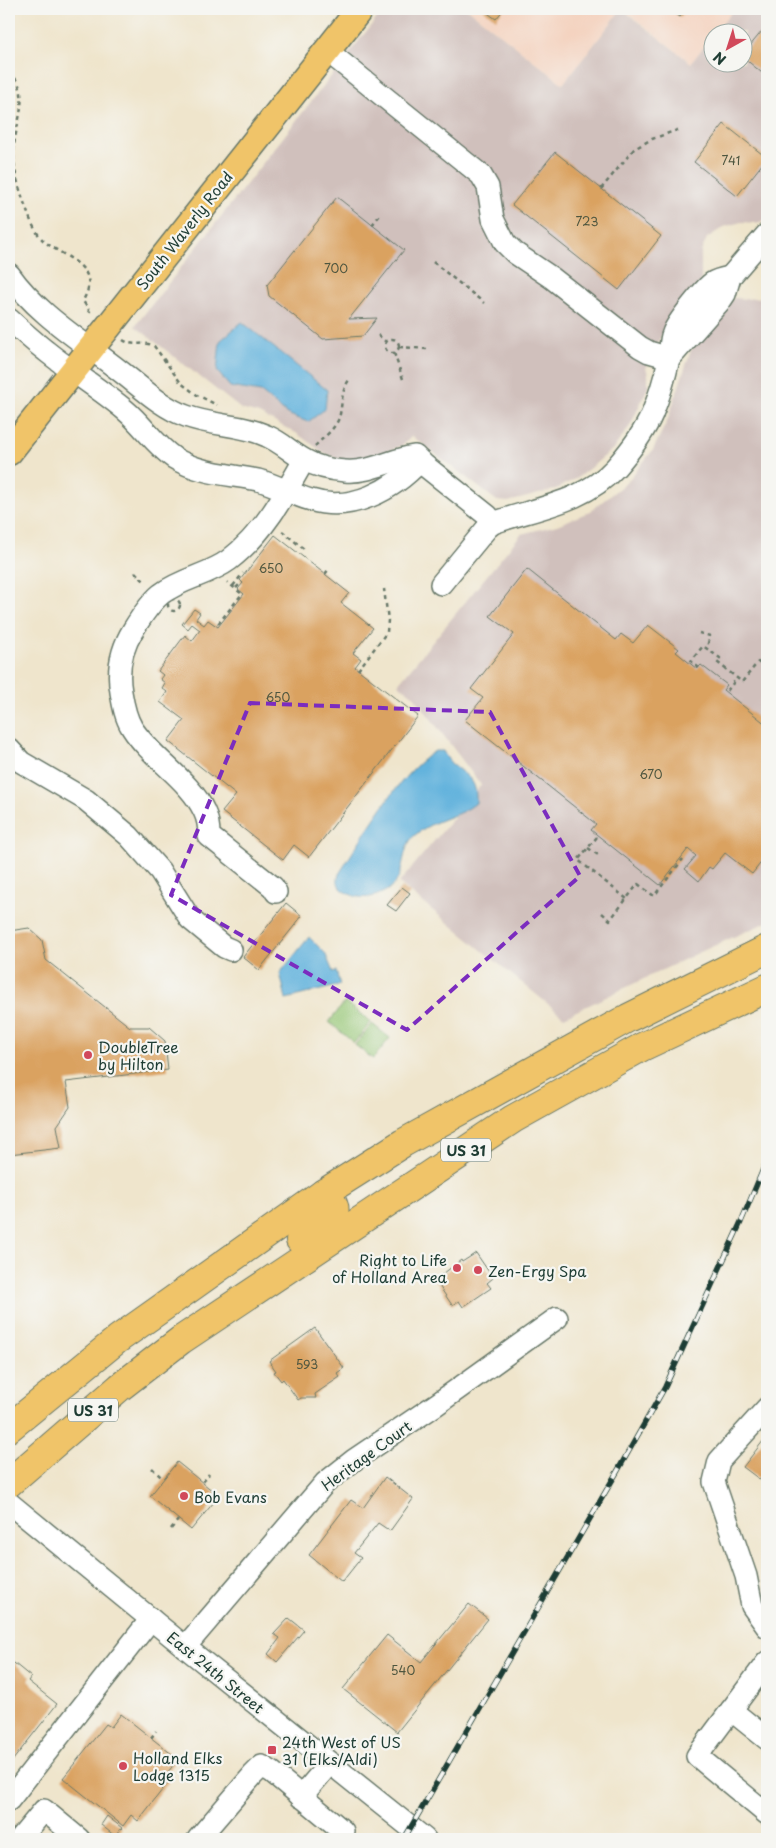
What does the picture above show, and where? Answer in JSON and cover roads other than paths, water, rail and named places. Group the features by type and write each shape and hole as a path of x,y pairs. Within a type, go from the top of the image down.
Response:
{"highway":[{"name":"US 31","path":"9,1428 118,1339 324,1193 403,1143 628,1018 767,949"},
{"name":"US 31","path":"9,1483 120,1387 181,1340 513,1120 642,1047 767,988"},
{"path":"181,1340 191,1320 333,1215 335,1206 324,1193"}],"main road":[{"name":"South Waverly Road","path":"9,452 360,9"}],"street":[{"path":"326,50 471,165 481,175 488,187 490,209 497,230 505,243 515,253 552,278 640,347 649,352 670,358"},
{"path":"441,584 486,528 493,523 548,507 580,494 596,484 615,468 640,435 651,415 670,358 721,300 728,288 730,277 767,234"},
{"path":"9,274 18,287 34,303 170,408 201,421 256,431 278,442 308,453 330,470 357,472 403,457 417,458 488,516 493,523"},
{"path":"9,319 46,352 126,411 154,441 174,458 201,470 260,481 322,503 338,504 367,498 386,488 408,473 417,458"},
{"path":"276,892 273,887 209,836 208,820 199,802 148,748 133,728 127,718 119,682 120,666 130,635 142,616 155,601 170,588 219,567 252,539 286,490 308,453"},
{"path":"9,750 28,766 94,806 129,836 160,871 190,919 224,947 231,950"},
{"name":"Heritage Court","path":"185,1647 325,1482 557,1318"},
{"path":"767,1408 719,1461 714,1482 746,1576 752,1606 767,1627"},
{"name":"East 24th Street","path":"9,1503 425,1839"},
{"path":"9,1800 151,1619"},
{"path":"767,1662 697,1756 767,1814"},
{"path":"731,1710 767,1739"},
{"path":"301,1797 330,1763"},
{"path":"198,1839 262,1766 272,1772 343,1831 338,1839"},
{"path":"20,1839 44,1810 79,1839"}],"water":[{"path":"242,322 327,390 325,409 308,422 287,414 261,392 230,387 217,371 220,341"},
{"path":"435,751 443,751 452,764 470,779 475,788 476,803 462,812 430,825 415,835 407,848 395,884 389,889 372,897 360,897 349,894 338,883 339,874 395,790 421,761"},
{"path":"309,937 325,953 333,972 336,971 340,985 286,999 280,973"}],"railway":[{"path":"404,1839 665,1387 741,1222 767,1160"}],"place":[{"name":"DoubleTree by Hilton","path":"88,1055"},
{"name":"Right to Life of Holland Area","path":"457,1268"},
{"name":"Zen-Ergy Spa","path":"478,1270"},
{"name":"Bob Evans","path":"184,1496"},
{"name":"24th West of US 31 (Elks/Aldi)","path":"272,1750"},
{"name":"Holland Elks Lodge 1315","path":"123,1766"}]}
